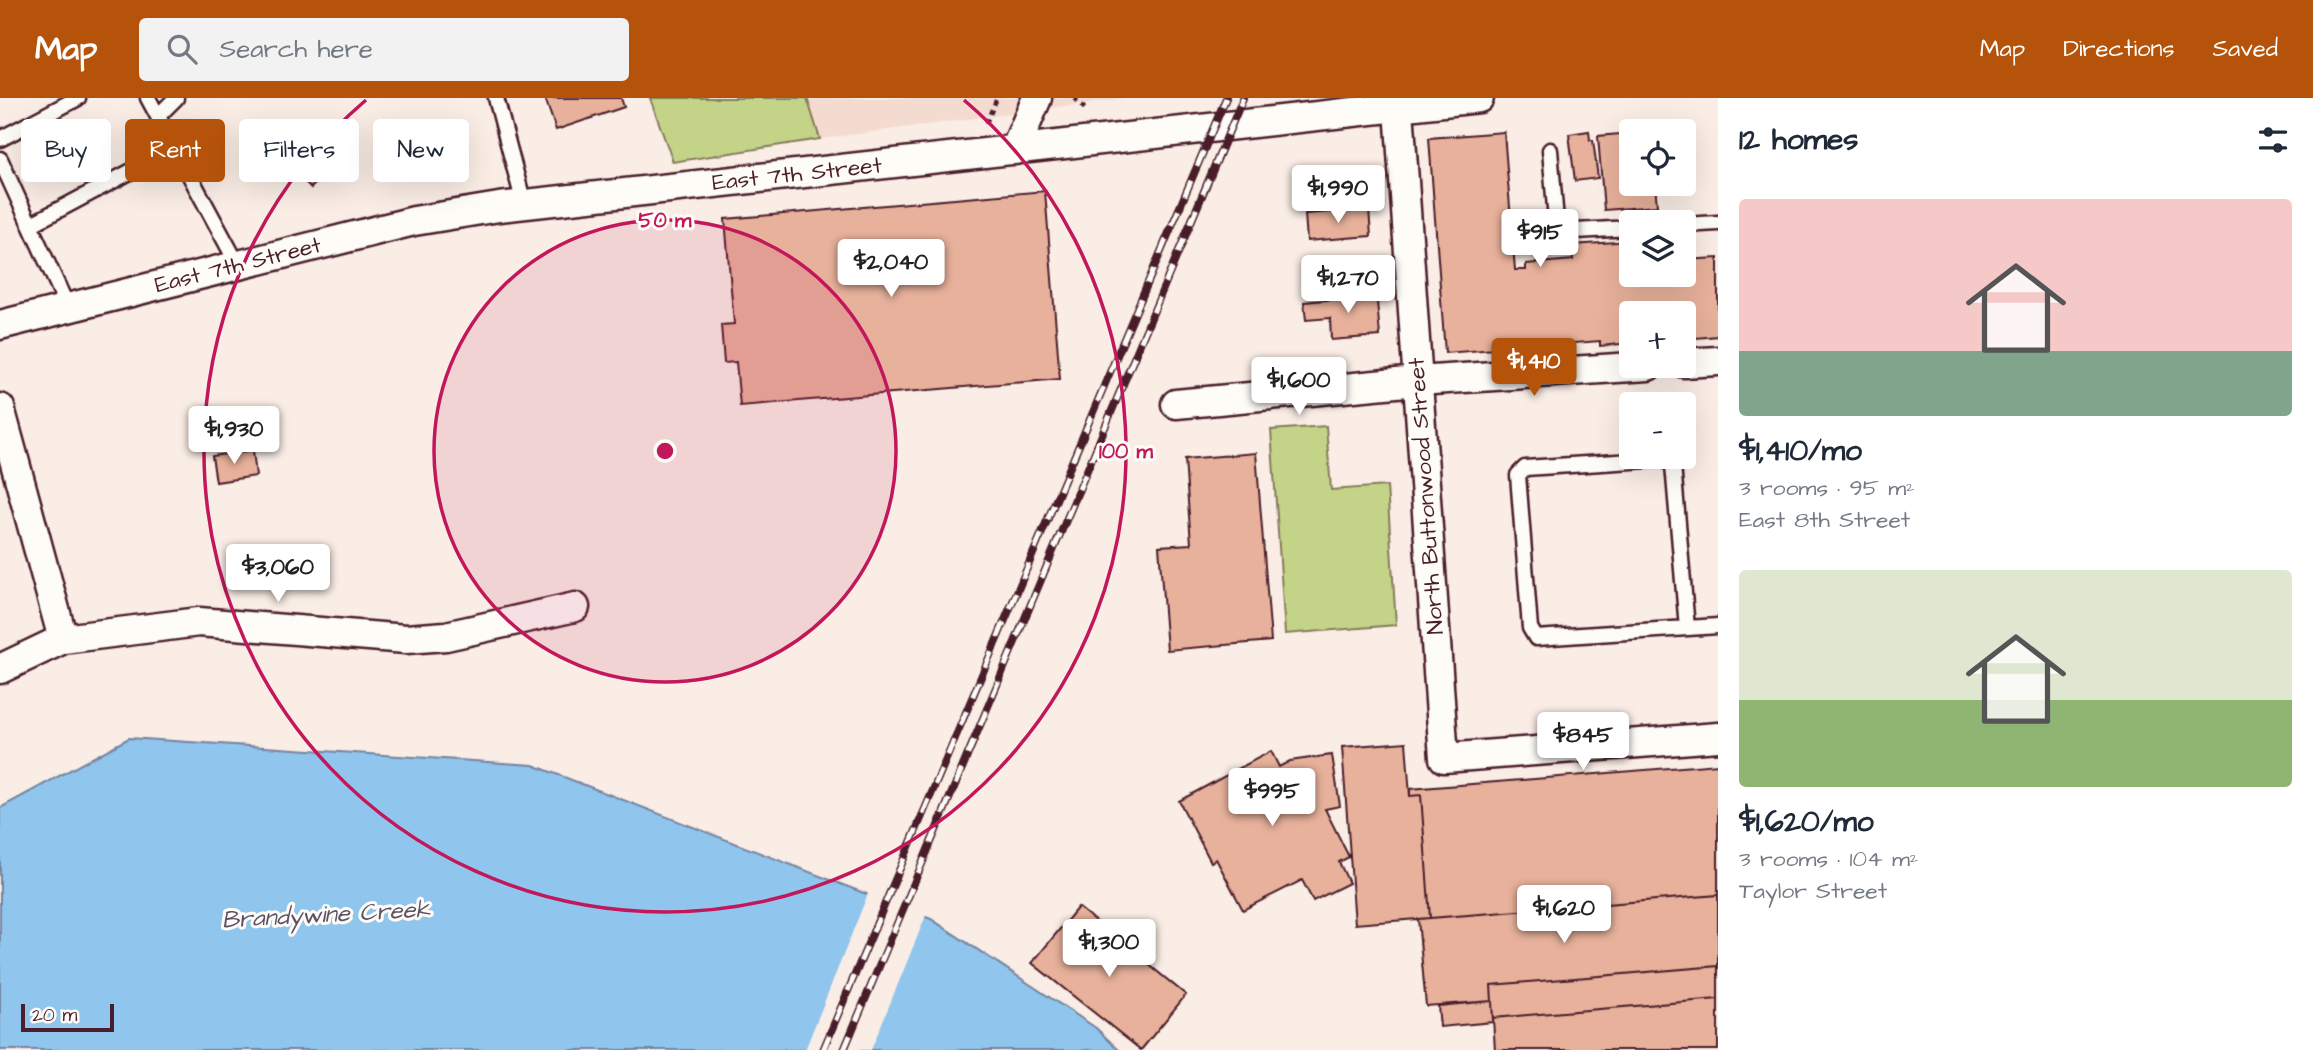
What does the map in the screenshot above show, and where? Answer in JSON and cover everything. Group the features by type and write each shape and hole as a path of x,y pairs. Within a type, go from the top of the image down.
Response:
{"street":[{"path":"1015,150 1037,98"},
{"name":"East 7th Street","path":"0,325 414,221 524,204 1194,128 1399,109 1479,98"},
{"name":"North Buttonwood Street","path":"1399,109 1444,758 1718,737"},
{"path":"1696,362 1718,361"},
{"path":"1176,404 1418,381 1619,368"},
{"path":"0,408 63,639"},
{"path":"0,669 63,639 199,622 407,639 446,636 575,607"}],"lane":[{"path":"0,139 78,98"},
{"path":"148,98 160,119"},
{"path":"158,116 176,98"},
{"path":"496,98 524,204"},
{"path":"1550,150 1556,232 1619,229"},
{"path":"0,159 68,308"},
{"path":"30,225 125,175"},
{"path":"193,182 238,265"},
{"path":"1696,224 1718,223"},
{"path":"1688,628 1673,465 1663,459 1525,468 1518,475 1530,628 1536,638 1688,628 1718,626"}],"shaded area":[{"path":"807,98 1126,98 820,139"}],"green space":[{"path":"650,98 807,98 820,139 673,162"},
{"path":"1326,426 1331,490 1387,486 1396,625 1285,634 1271,430"}],"water":[{"name":"Brandywine Creek","path":"129,738 533,765 931,919 1096,1028 1119,1050 0,1050 0,808"}],"pier":[{"path":"869,891 927,913 871,1050 805,1050"}],"building":[{"path":"545,98 621,98 624,107 556,130"},
{"path":"1589,131 1590,140 1593,140 1598,178 1575,181 1569,134"},
{"path":"1504,132 1515,270 1526,270 1526,264 1573,260 1572,245 1619,242 1619,287 1696,287 1696,259 1718,258 1718,336 1696,338 1696,301 1619,301 1619,344 1600,346 1600,341 1445,353 1429,138"},
{"path":"1619,134 1619,196 1656,196 1657,206 1604,210 1598,136"},
{"path":"305,182 317,182 311,188"},
{"path":"1045,191 1060,379 740,406 736,362 724,363 721,325 734,324 725,219"},
{"path":"1369,209 1371,236 1307,241 1305,214"},
{"path":"1376,290 1380,336 1331,340 1330,318 1306,320 1304,302 1335,299 1334,294"},
{"path":"253,450 256,476 216,482 212,456"},
{"path":"1256,453 1271,641 1167,650 1159,546 1191,544 1185,459"},
{"path":"1406,742 1410,796 1421,795 1430,918 1355,924 1342,747"},
{"path":"1271,751 1279,767 1290,761 1332,755 1340,806 1325,809 1349,857 1339,862 1349,883 1313,901 1302,880 1243,910 1216,859 1211,862 1179,801"},
{"path":"1718,764 1718,895 1430,918 1421,795 1410,796 1410,789"},
{"path":"1718,895 1718,966 1491,985 1492,1001 1426,1006 1418,919"},
{"path":"1078,907 1186,995 1141,1050 1032,963"},
{"path":"1718,966 1718,999 1493,1018 1491,985"},
{"path":"1718,999 1718,1050 1495,1050 1493,1018"},
{"path":"1492,1001 1493,1022 1440,1027 1438,1006"}],"railway":[{"path":"823,1050 1226,98"},
{"path":"844,1050 1243,98"}]}
